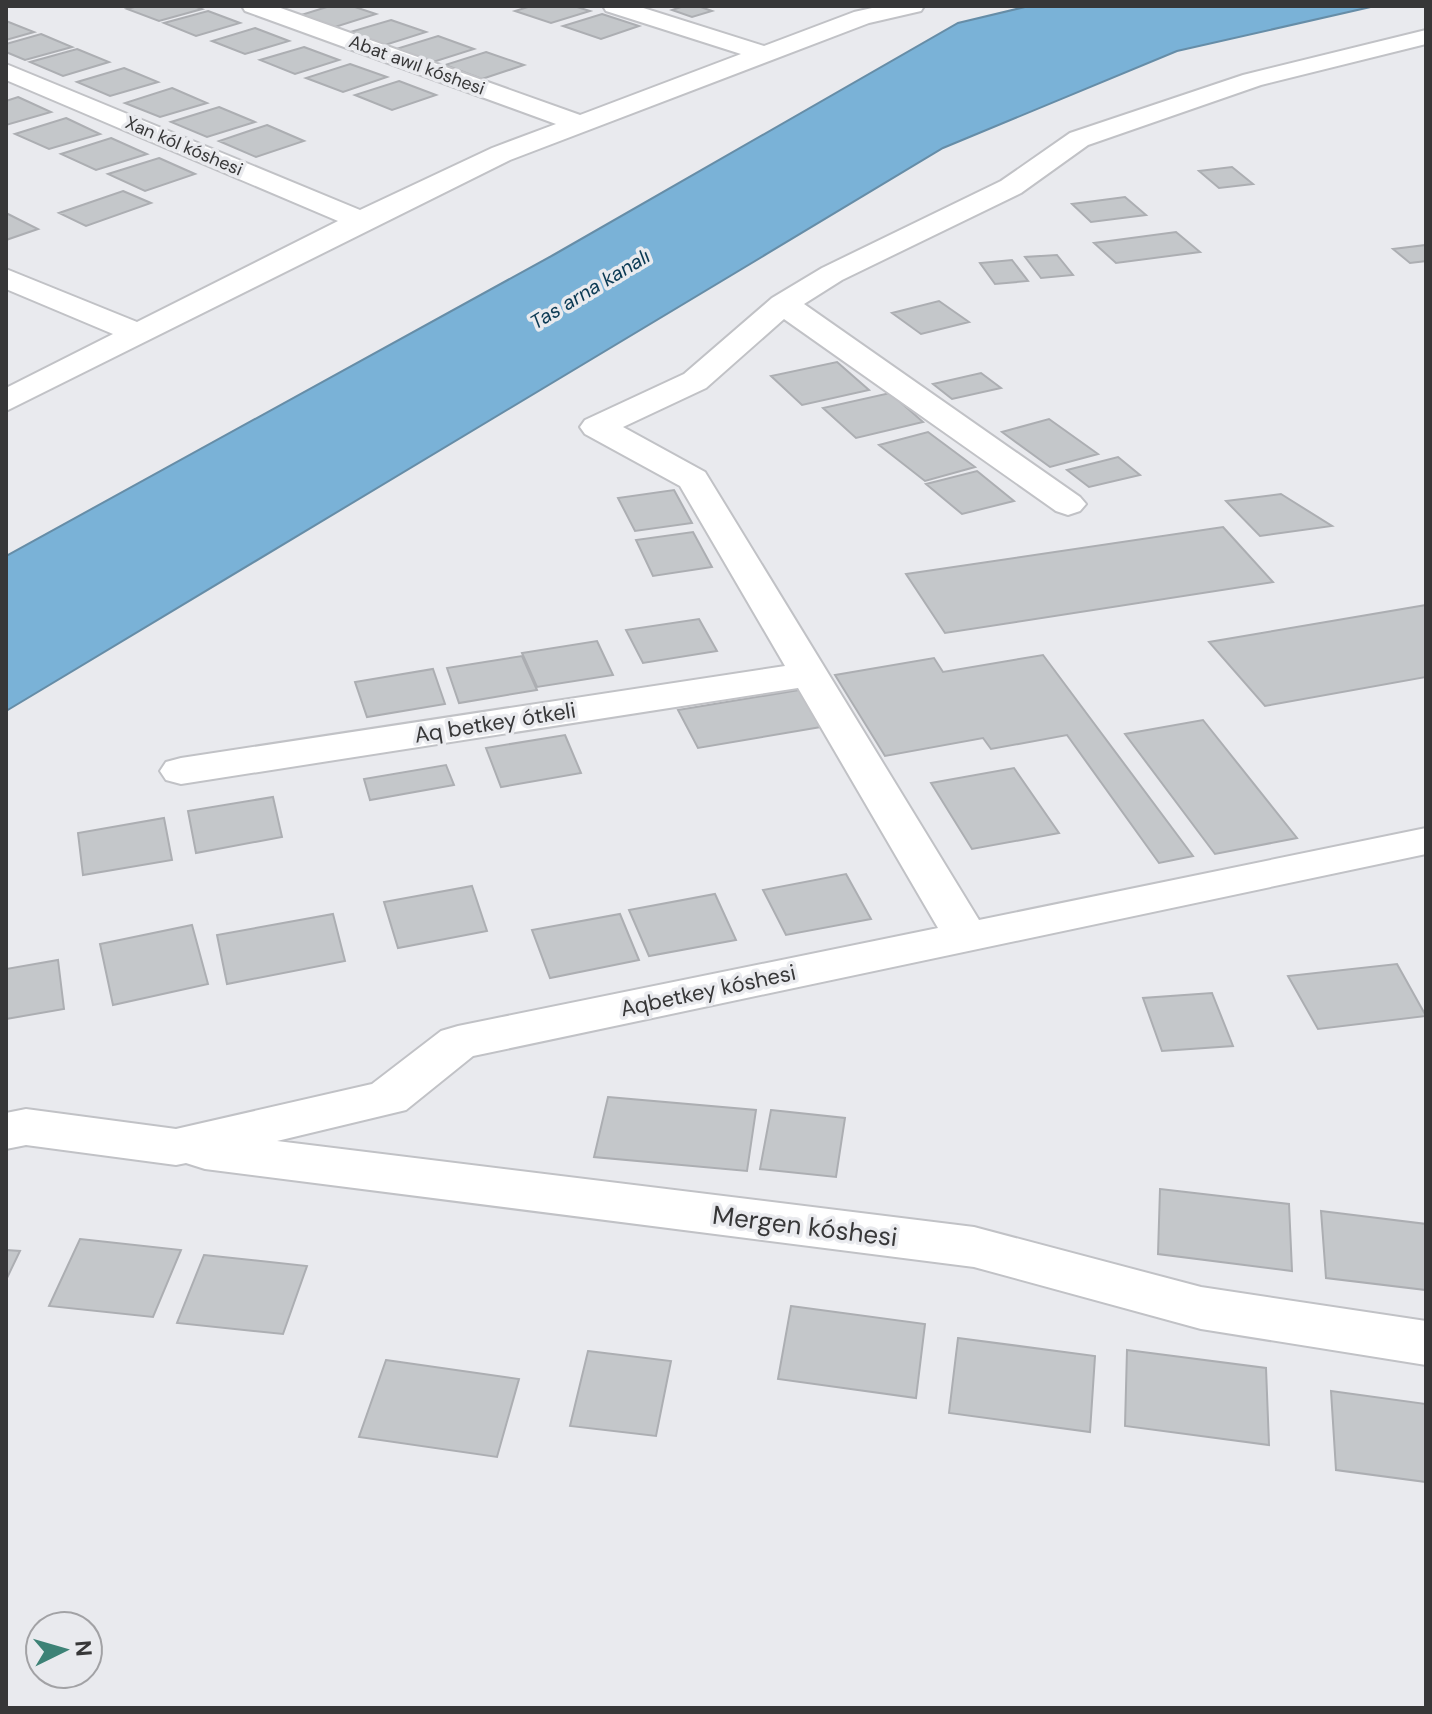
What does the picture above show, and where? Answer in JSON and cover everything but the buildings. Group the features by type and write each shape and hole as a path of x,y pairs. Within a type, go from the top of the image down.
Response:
{"street":[{"name":"Abat awıl kóshesi","path":"253,6 581,124"},
{"path":"614,6 764,54"},
{"path":"6,401 361,220 501,154 862,17 913,6"},
{"path":"966,936 693,479 597,427 695,381 783,304 832,274 1011,187 1079,139 1252,80 1426,37"},
{"name":"Xan kól kóshesi","path":"6,71 361,220"},
{"path":"6,278 138,334"},
{"path":"783,304 1068,504"},
{"name":"Aq betkey ótkeli","path":"181,771 810,674"},
{"name":"Aqbetkey kóshesi","path":"6,1131 26,1127 176,1147 388,1098 458,1043 1426,841"},
{"name":"Mergen kóshesi","path":"176,1147 974,1247 1201,1308 1426,1343"}],"water":[{"name":"Tas arna kanalı","path":"1029,6 1375,6 1177,51 943,148 6,711 6,556 555,254 958,23"}]}
